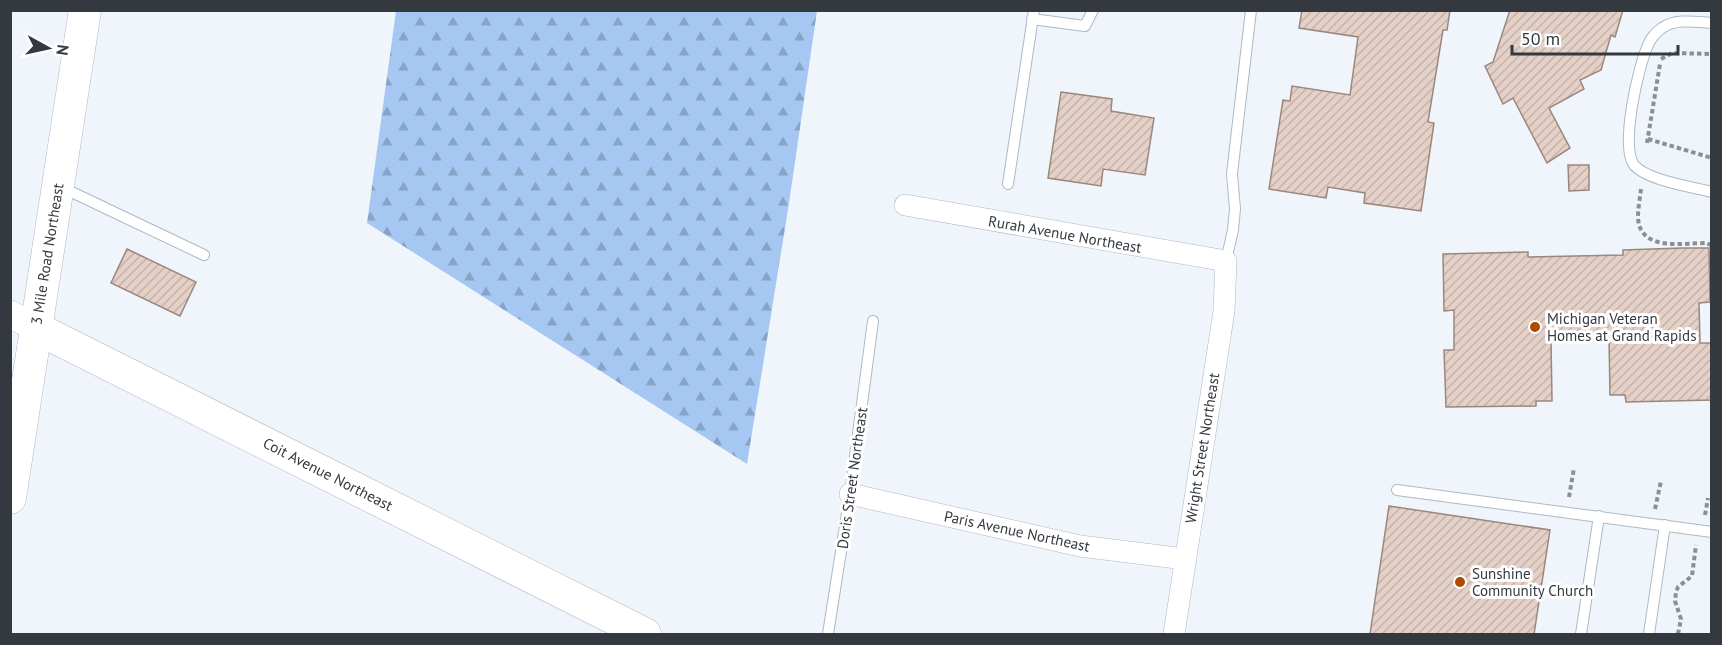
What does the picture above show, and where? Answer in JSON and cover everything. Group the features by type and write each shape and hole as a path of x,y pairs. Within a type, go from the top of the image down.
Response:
{"main road":[{"name":"3 Mile Road Northeast","path":"10,498 23,321 58,185 85,10"},
{"name":"Coit Avenue Northeast","path":"23,321 645,634"}],"street":[{"name":"Rurah Avenue Northeast","path":"905,205 1226,261"},
{"name":"Wright Street Northeast","path":"1174,634 1224,311 1226,261"},
{"name":"Paris Avenue Northeast","path":"850,494 1080,546 1185,559"}],"lane":[{"path":"1008,184 1033,15 1085,27 1094,10"},
{"path":"1226,261 1233,230 1235,209 1232,174 1251,10"},
{"path":"1712,23 1667,24 1654,35 1648,44 1638,80 1628,142 1630,157 1636,168 1712,192"},
{"path":"58,185 204,255"},
{"name":"Doris Street Northeast","path":"828,634 850,494 873,321"},
{"path":"1397,490 1706,531"},
{"path":"1581,634 1599,516"},
{"path":"1649,634 1665,525"}],"path":[{"path":"1667,24 1643,172 1638,219 1646,237 1657,243 1707,243 1712,246"},
{"path":"1662,59 1672,53 1712,54"},
{"path":"1648,139 1712,158"},
{"path":"1566,512 1574,468"},
{"path":"1652,523 1661,481"},
{"path":"1678,634 1681,619 1675,601 1676,592 1678,586 1692,576 1706,531 1708,498"}],"green space":[{"path":"396,11 817,11 747,464 367,223"}],"building":[{"path":"1302,10 1450,10 1447,30 1443,30 1428,122 1434,123 1421,211 1364,203 1365,193 1328,187 1326,198 1269,189 1283,100 1290,101 1292,86 1350,95 1358,37 1299,28"},
{"path":"1510,10 1623,10 1615,37 1611,35 1601,70 1580,80 1584,89 1549,108 1570,148 1547,163 1513,98 1503,104 1485,66 1493,62"},
{"path":"1061,92 1112,99 1111,111 1154,118 1145,175 1103,169 1101,186 1048,178"},
{"path":"1568,165 1589,165 1589,190 1569,191"},
{"name":"Michigan Veteran Homes at Grand Rapids","path":"1709,248 1710,302 1699,303 1700,343 1712,343 1712,400 1626,402 1625,395 1610,395 1609,338 1551,339 1552,401 1536,401 1536,406 1446,407 1444,350 1454,350 1454,310 1444,311 1443,254 1528,252 1528,257 1623,255 1623,250"},
{"path":"127,249 196,282 180,316 111,283"},
{"name":"Sunshine Community Church","path":"1389,506 1550,530 1534,634 1370,634"}],"place":[{"name":"Michigan Veteran Homes at Grand Rapids","path":"1535,327"},
{"name":"Sunshine Community Church","path":"1460,582"}]}
